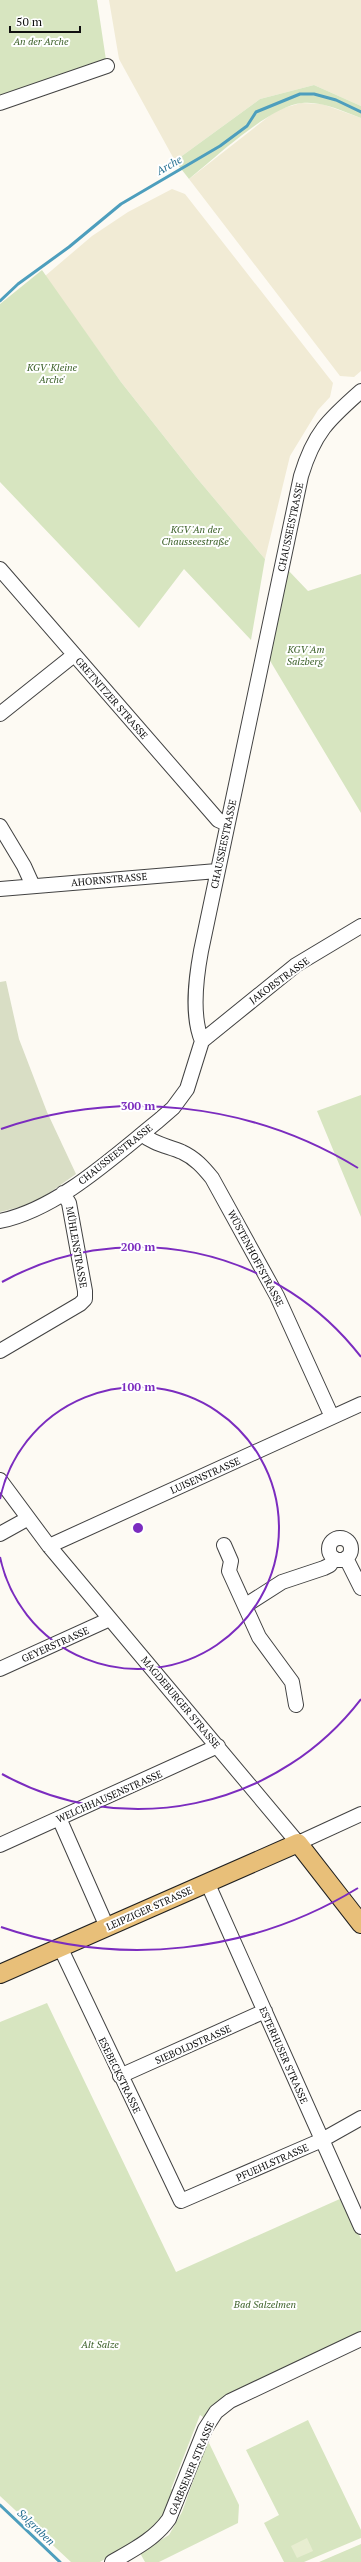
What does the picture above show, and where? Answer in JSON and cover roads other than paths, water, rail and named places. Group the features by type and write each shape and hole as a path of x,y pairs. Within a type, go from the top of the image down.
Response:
{"main road":[{"name":"LEIPZIGER STRASSE","path":"0,1974 298,1843"},
{"name":"MAGDEBURGER STRASSE","path":"298,1843 361,1924"}],"street":[{"path":"0,103 107,66"},
{"name":"CHAUSSEESTRASSE","path":"0,1221 28,1213 64,1193 142,1134 180,1098 190,1080 198,1048 202,1041 198,1031 197,979 217,871 301,476 318,433 334,415 361,391"},
{"name":"GRETNITZER STRASSE","path":"0,569 218,820 227,824"},
{"path":"0,714 74,655"},
{"path":"0,826 24,866 33,886"},
{"name":"AHORNSTRASSE","path":"0,889 217,871"},
{"name":"JAKOBSTRASSE","path":"202,1041 296,966 361,926"},
{"name":"WÜSTENHOFFSTRASSE","path":"142,1134 147,1138 182,1152 200,1163 212,1178 238,1221 271,1284 332,1417"},
{"name":"MÜHLENSTRASSE","path":"0,1351 80,1304 85,1299 85,1291 69,1203 64,1193"},
{"name":"LUISENSTRASSE","path":"49,1546 361,1404"},
{"name":"MAGDEBURGER STRASSE","path":"0,1480 27,1519 49,1546 298,1843"},
{"path":"0,1534 27,1519"},
{"path":"224,1545 231,1561 229,1571 246,1605 259,1637 292,1682 296,1705"},
{"path":"246,1605 282,1582 324,1568 348,1552 361,1588"},
{"name":"GEYERSTRASSE","path":"0,1669 110,1619"},
{"name":"WELCHHAUSENSTRASSE","path":"0,1845 218,1746"},
{"path":"298,1843 361,1814"},
{"path":"59,1818 107,1927"},
{"name":"ESTERHUSER STRASSE","path":"207,1882 361,2227"},
{"name":"ESEBECKSTRASSE","path":"60,1947 181,2202"},
{"name":"SIEBOLDSTRASSE","path":"120,2076 265,2011"},
{"name":"PFUEHLSTRASSE","path":"181,2202 322,2140 361,2118"},
{"name":"GARBSENER STRASSE","path":"112,2562 161,2530 169,2519 205,2430 216,2412 230,2401 361,2339"}],"waterway":[{"name":"Arche","path":"0,301 18,284 69,247 121,204 220,146 247,126 256,112 300,94 314,94 336,100 361,112"},
{"name":"Solgraben","path":"0,2505 60,2562"}],"park label":[{"name":"An der Arche","path":"41,41"},
{"name":"KGV 'Kleine Arche'","path":"52,372"},
{"name":"KGV 'An der Chausseestraße'","path":"196,534"},
{"name":"KGV 'Am Salzberg'","path":"306,654"},
{"name":"Bad Salzelmen","path":"265,2304"},
{"name":"Alt Salze","path":"100,2344"}]}
